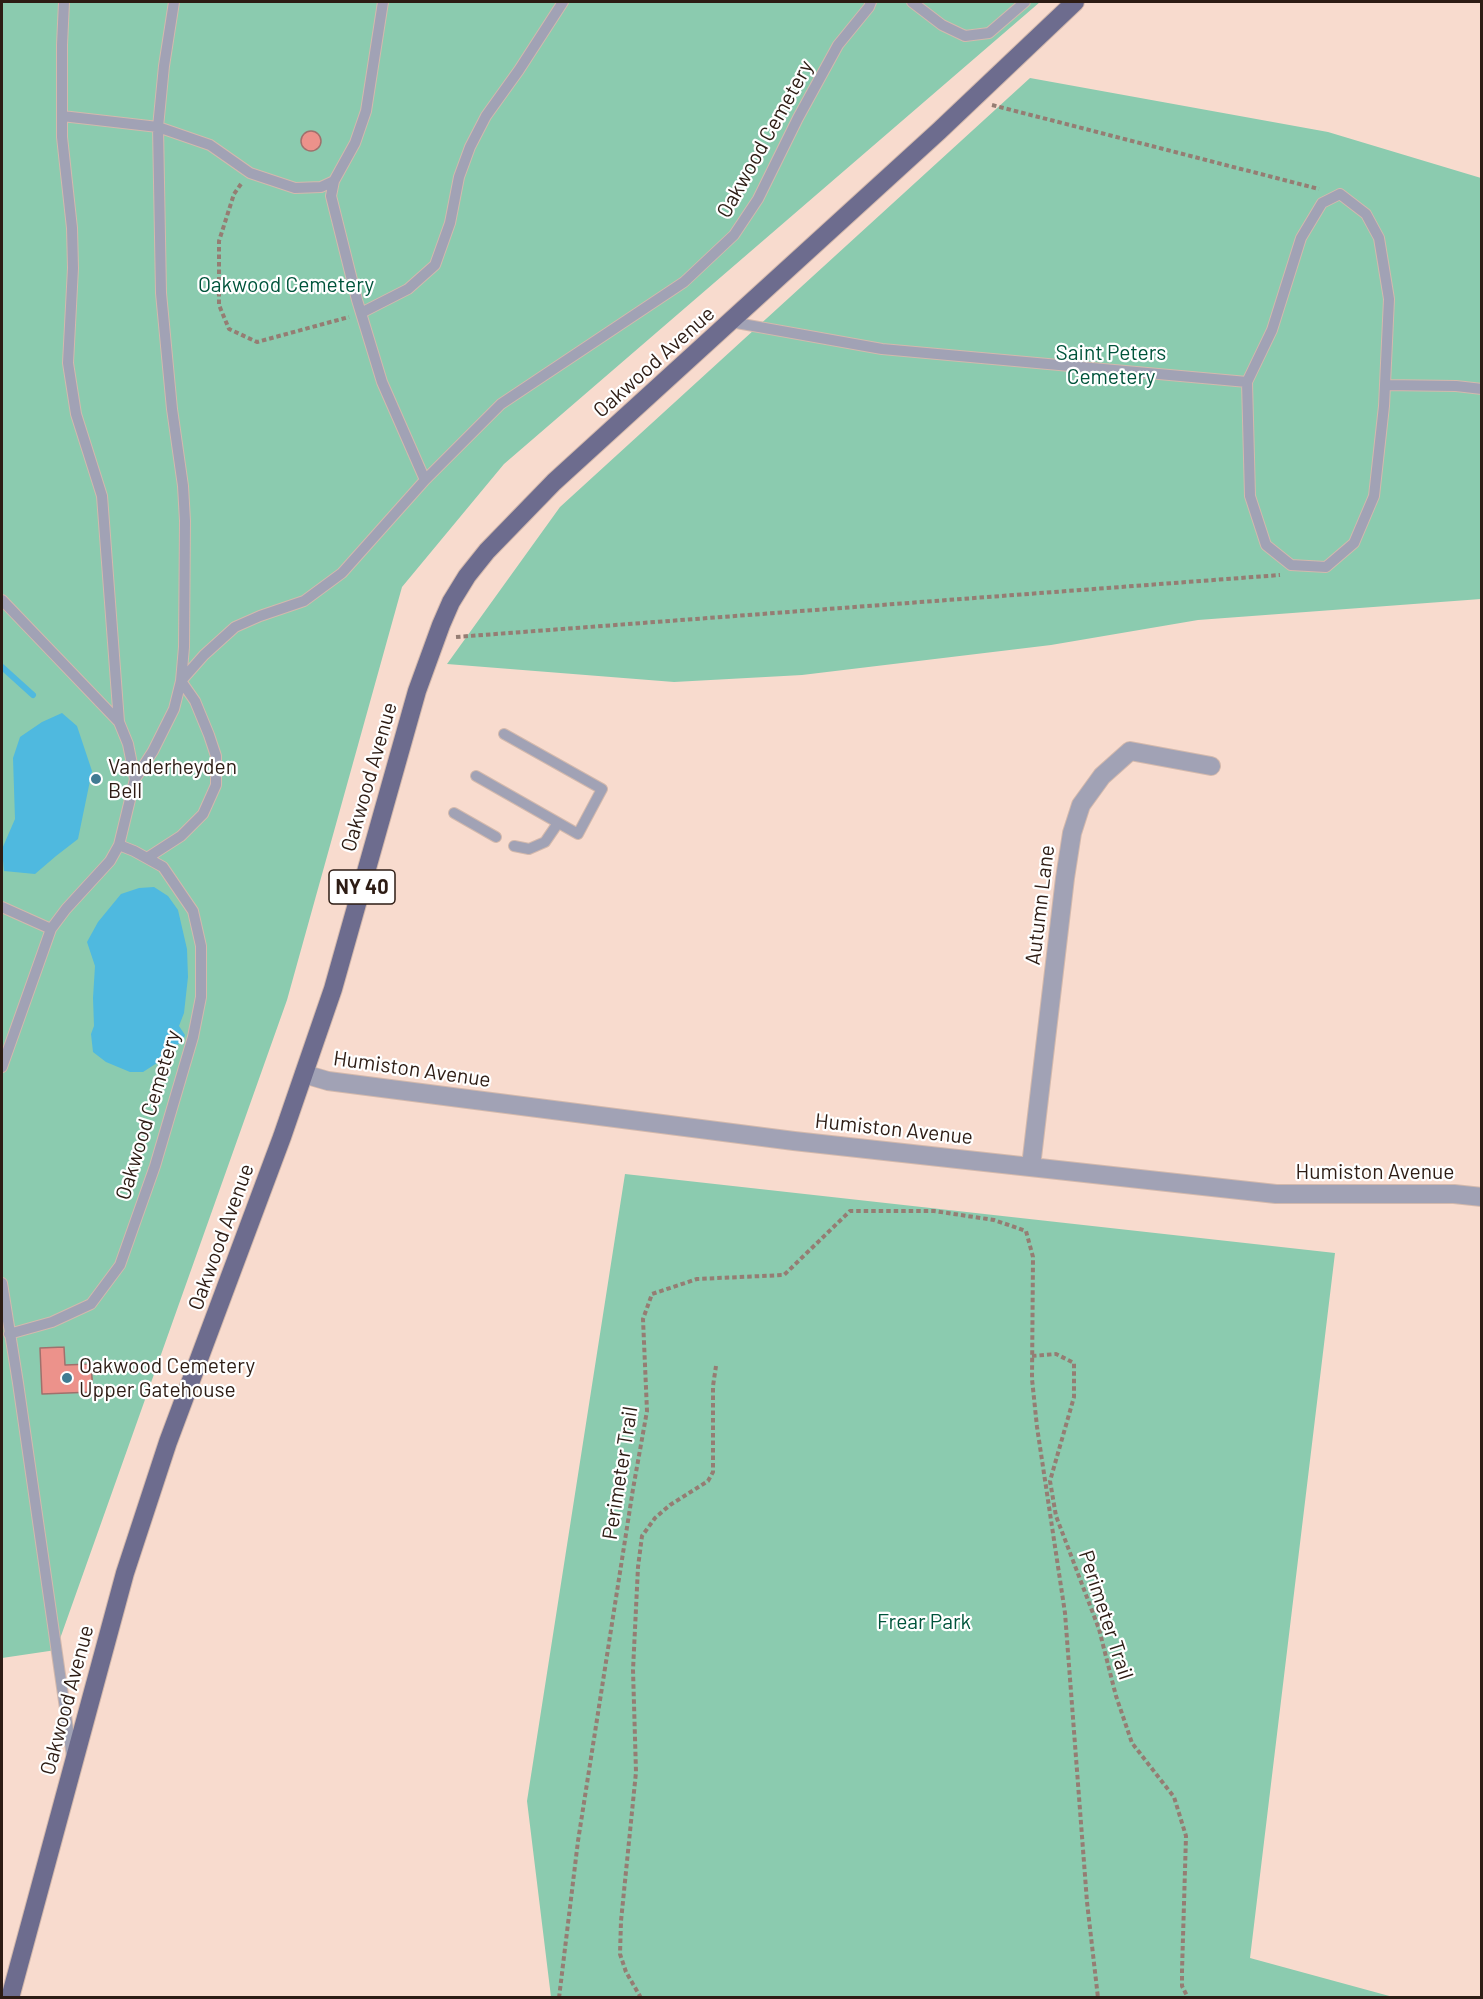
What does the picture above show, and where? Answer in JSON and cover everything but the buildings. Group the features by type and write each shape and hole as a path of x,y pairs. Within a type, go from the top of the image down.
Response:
{"main road":[{"name":"Oakwood Avenue","path":"10,1998 124,1574 168,1442 304,1074 333,989 417,691 452,602 467,576 487,551 554,482 731,322 1075,2"}],"street":[{"name":"Autumn Lane","path":"1031,1166 1065,878 1072,833 1081,805 1102,776 1131,751 1211,766"},
{"name":"Humiston Avenue","path":"304,1074 328,1082 759,1137 1276,1194 1454,1194 1482,1197"}],"lane":[{"name":"Oakwood Cemetery","path":"64,2 62,137 72,228 73,268 68,363 76,414 102,496 119,722 128,744 135,779"},
{"name":"Oakwood Cemetery","path":"2,1067 51,929 110,861 119,845 135,779 153,751 174,709 181,681 184,647 185,521 161,293 158,128 164,66 174,2"},
{"path":"384,2 366,111 355,143 334,181 331,196 361,314 382,381 425,480"},
{"path":"361,314 408,290 435,265 450,223 459,177 470,147 486,116 563,2"},
{"name":"Oakwood Cemetery","path":"181,681 204,655 235,627 260,616 304,602 342,573 425,480 501,404 684,282 734,235 758,199 798,118 838,45 871,2"},
{"path":"912,2 942,25 965,36 989,33 1025,2"},
{"path":"62,116 158,128 210,145 250,173 296,188 321,187 334,181"},
{"path":"1340,194 1366,214 1379,238 1389,299 1385,385 1374,496 1354,543 1326,567 1291,565 1266,545 1250,496 1247,382 1272,330 1301,238 1322,203 1340,194"},
{"path":"731,322 882,349 1247,382"},
{"path":"1385,385 1456,386 1482,389"},
{"name":"Oakwood Cemetery","path":"2,600 119,722"},
{"path":"147,858 181,836 203,814 216,785 216,756 213,745 195,701 181,681"},
{"path":"476,776 578,834 602,789 504,734"},
{"path":"454,813 496,837"},
{"path":"514,846 529,849 545,842 558,823"},
{"name":"Oakwood Cemetery","path":"9,1334 52,1322 91,1304 120,1265 155,1166 193,1037 201,997 201,946 193,911 163,867 119,845"},
{"path":"2,907 51,929"},
{"path":"2,1283 73,1765"}],"path":[{"path":"971,100 1340,194"},
{"path":"250,173 234,194 219,241 219,305 229,329 257,342 361,314"},
{"path":"436,638 1290,574 1291,565"},
{"name":"Perimeter Trail","path":"560,1998 578,1841 647,1411 643,1319 652,1294 698,1279 784,1275 850,1211 934,1211 994,1220 1026,1231 1033,1257 1032,1356 1056,1354 1074,1363 1074,1397 1050,1481 1056,1516 1099,1629 1116,1696 1132,1743 1174,1797 1186,1836 1182,1986 1188,1998"},
{"path":"1032,1356 1037,1427 1065,1613 1087,1902 1098,1998"},
{"path":"641,1998 626,1972 620,1954 621,1921 636,1772 633,1670 638,1568 642,1536 655,1518 670,1505 708,1481 713,1472 713,1386 716,1366"}],"green space":[{"name":"Oakwood Cemetery","path":"2,2 1040,2 504,464 402,587 287,1000 56,1650 2,1658"},
{"name":"Saint Peters Cemetery","path":"1030,78 1328,132 1481,178 1481,599 1198,620 1051,645 802,675 674,682 447,664 560,507"},
{"name":"Frear Park","path":"625,1174 1335,1253 1250,1958 1393,1997 551,1997 527,1801"}],"water":[{"path":"62,713 77,726 92,771 78,839 35,874 4,871 2,849 15,819 13,758 20,737 42,722"},
{"path":"154,887 168,896 178,910 187,949 188,977 184,1013 179,1026 185,1035 182,1043 170,1047 157,1063 143,1072 130,1072 106,1062 93,1052 91,1034 94,1026 95,966 87,942 98,922 121,894 139,888"}],"waterway":[{"path":"2,667 33,695"}],"place":[{"name":"Vanderheyden Bell","path":"96,779"},
{"name":"Oakwood Cemetery Upper Gatehouse","path":"67,1378"}]}
